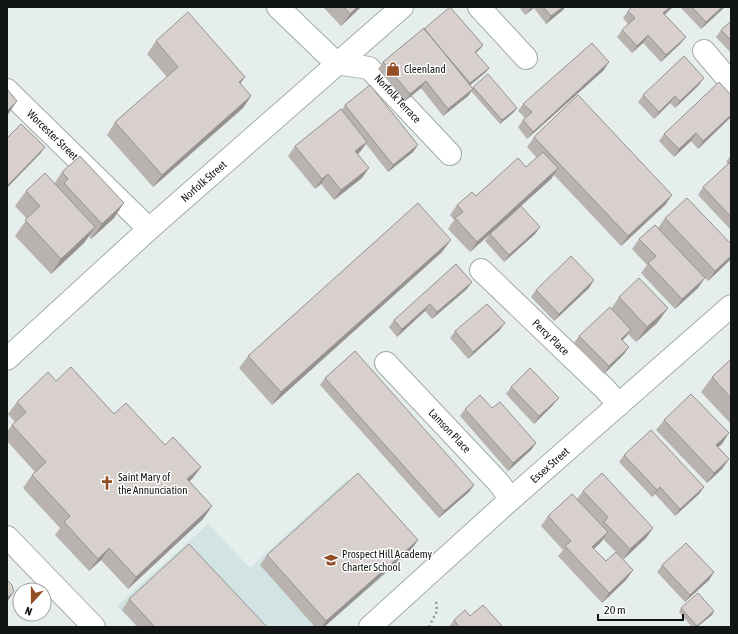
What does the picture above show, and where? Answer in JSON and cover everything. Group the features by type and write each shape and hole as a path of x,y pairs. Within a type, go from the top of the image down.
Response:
{"street":[{"path":"278,7 336,63"},
{"name":"Norfolk Street","path":"7,359 149,229 336,63 402,7"},
{"path":"479,7 526,58"},
{"path":"704,51 731,83"},
{"name":"Norfolk Terrace","path":"336,63 369,68 450,154"},
{"name":"Worcester Street","path":"7,90 149,229"},
{"name":"Percy Place","path":"481,270 605,389 619,405"},
{"name":"Essex Street","path":"370,627 511,499 731,306"},
{"name":"Lamson Place","path":"386,363 498,482 511,499"},
{"path":"7,537 94,627"}],"path":[{"path":"429,627 437,611 437,604 432,596"}],"shaded area":[{"name":"Prospect Hill Academy Charter School","path":"348,479 412,552 324,627 136,627 117,606 208,524 250,568"}],"building":[{"path":"344,7 357,7 350,14"},
{"path":"450,7 483,45 475,52 489,68 470,83 424,29"},
{"path":"543,7 563,7 551,16"},
{"path":"632,7 670,7 663,13 686,37 666,55 648,35 637,46 622,30 635,18 628,11"},
{"path":"692,7 722,7 706,22"},
{"path":"188,12 245,77 239,82 251,96 162,175 115,122 178,67 156,41"},
{"path":"731,21 731,40 721,30"},
{"path":"424,28 473,89 448,109 426,81 410,94 383,62"},
{"path":"592,43 609,62 533,132 523,120 532,112 523,104"},
{"path":"684,56 704,78 680,101 675,96 659,112 643,95"},
{"path":"488,74 517,108 502,120 473,87"},
{"path":"719,82 731,95 731,115 703,141 696,133 679,149 664,134"},
{"path":"370,85 418,145 393,165 345,105"},
{"path":"7,89 17,101 7,111"},
{"path":"578,95 672,195 628,236 534,137"},
{"path":"341,109 367,142 355,151 369,168 341,190 328,174 322,179 295,146"},
{"path":"21,124 45,147 7,186 7,138"},
{"path":"543,152 558,168 477,242 455,218 463,212 457,205 472,192 476,196 518,158 526,167"},
{"path":"80,156 124,203 102,224 64,183 68,179 62,172"},
{"path":"729,163 731,165 731,217 703,187"},
{"path":"45,173 95,227 61,259 25,220 40,206 26,191"},
{"path":"687,198 731,244 731,256 715,271 665,218"},
{"path":"418,203 451,240 281,392 248,356"},
{"path":"521,206 540,227 509,255 490,234"},
{"path":"655,225 705,278 682,299 648,263 656,256 639,239"},
{"path":"571,256 594,280 559,314 536,290"},
{"path":"456,264 472,282 437,312 430,304 402,329 394,320"},
{"path":"639,278 668,308 647,327 619,297"},
{"path":"487,304 505,323 473,352 455,331"},
{"path":"610,307 631,330 621,339 629,347 609,366 579,336"},
{"path":"355,351 474,485 444,511 325,378"},
{"path":"731,359 731,398 712,377"},
{"name":"Saint Mary of the Annunciation","path":"71,367 114,414 126,403 165,445 173,437 201,467 187,479 212,506 136,577 109,548 98,559 64,522 70,516 32,475 46,462 12,425 26,412 17,402 48,372 56,381"},
{"path":"530,368 559,398 539,416 511,387"},
{"path":"691,394 729,433 716,445 729,459 714,473 664,420"},
{"path":"480,395 492,408 500,402 536,443 513,463 465,409"},
{"path":"651,430 704,487 680,509 660,487 657,490 624,455"},
{"path":"358,473 418,540 326,621 267,555"},
{"path":"602,473 653,528 630,549 604,522 608,517 583,491"},
{"path":"572,494 608,532 592,547 606,561 616,552 633,570 609,593 565,546 571,541 548,516"},
{"path":"686,543 714,572 690,595 662,565"},
{"path":"189,544 267,627 155,627 129,599"},
{"path":"7,580 12,585 12,594 7,598"},
{"path":"698,593 714,611 697,626 681,608"},
{"path":"483,605 503,627 459,627 454,620 465,610 470,616"}],"place":[{"name":"Cleenland","path":"393,69"},
{"name":"Saint Mary of the Annunciation","path":"107,483"},
{"name":"Prospect Hill Academy Charter School","path":"331,560"}]}
